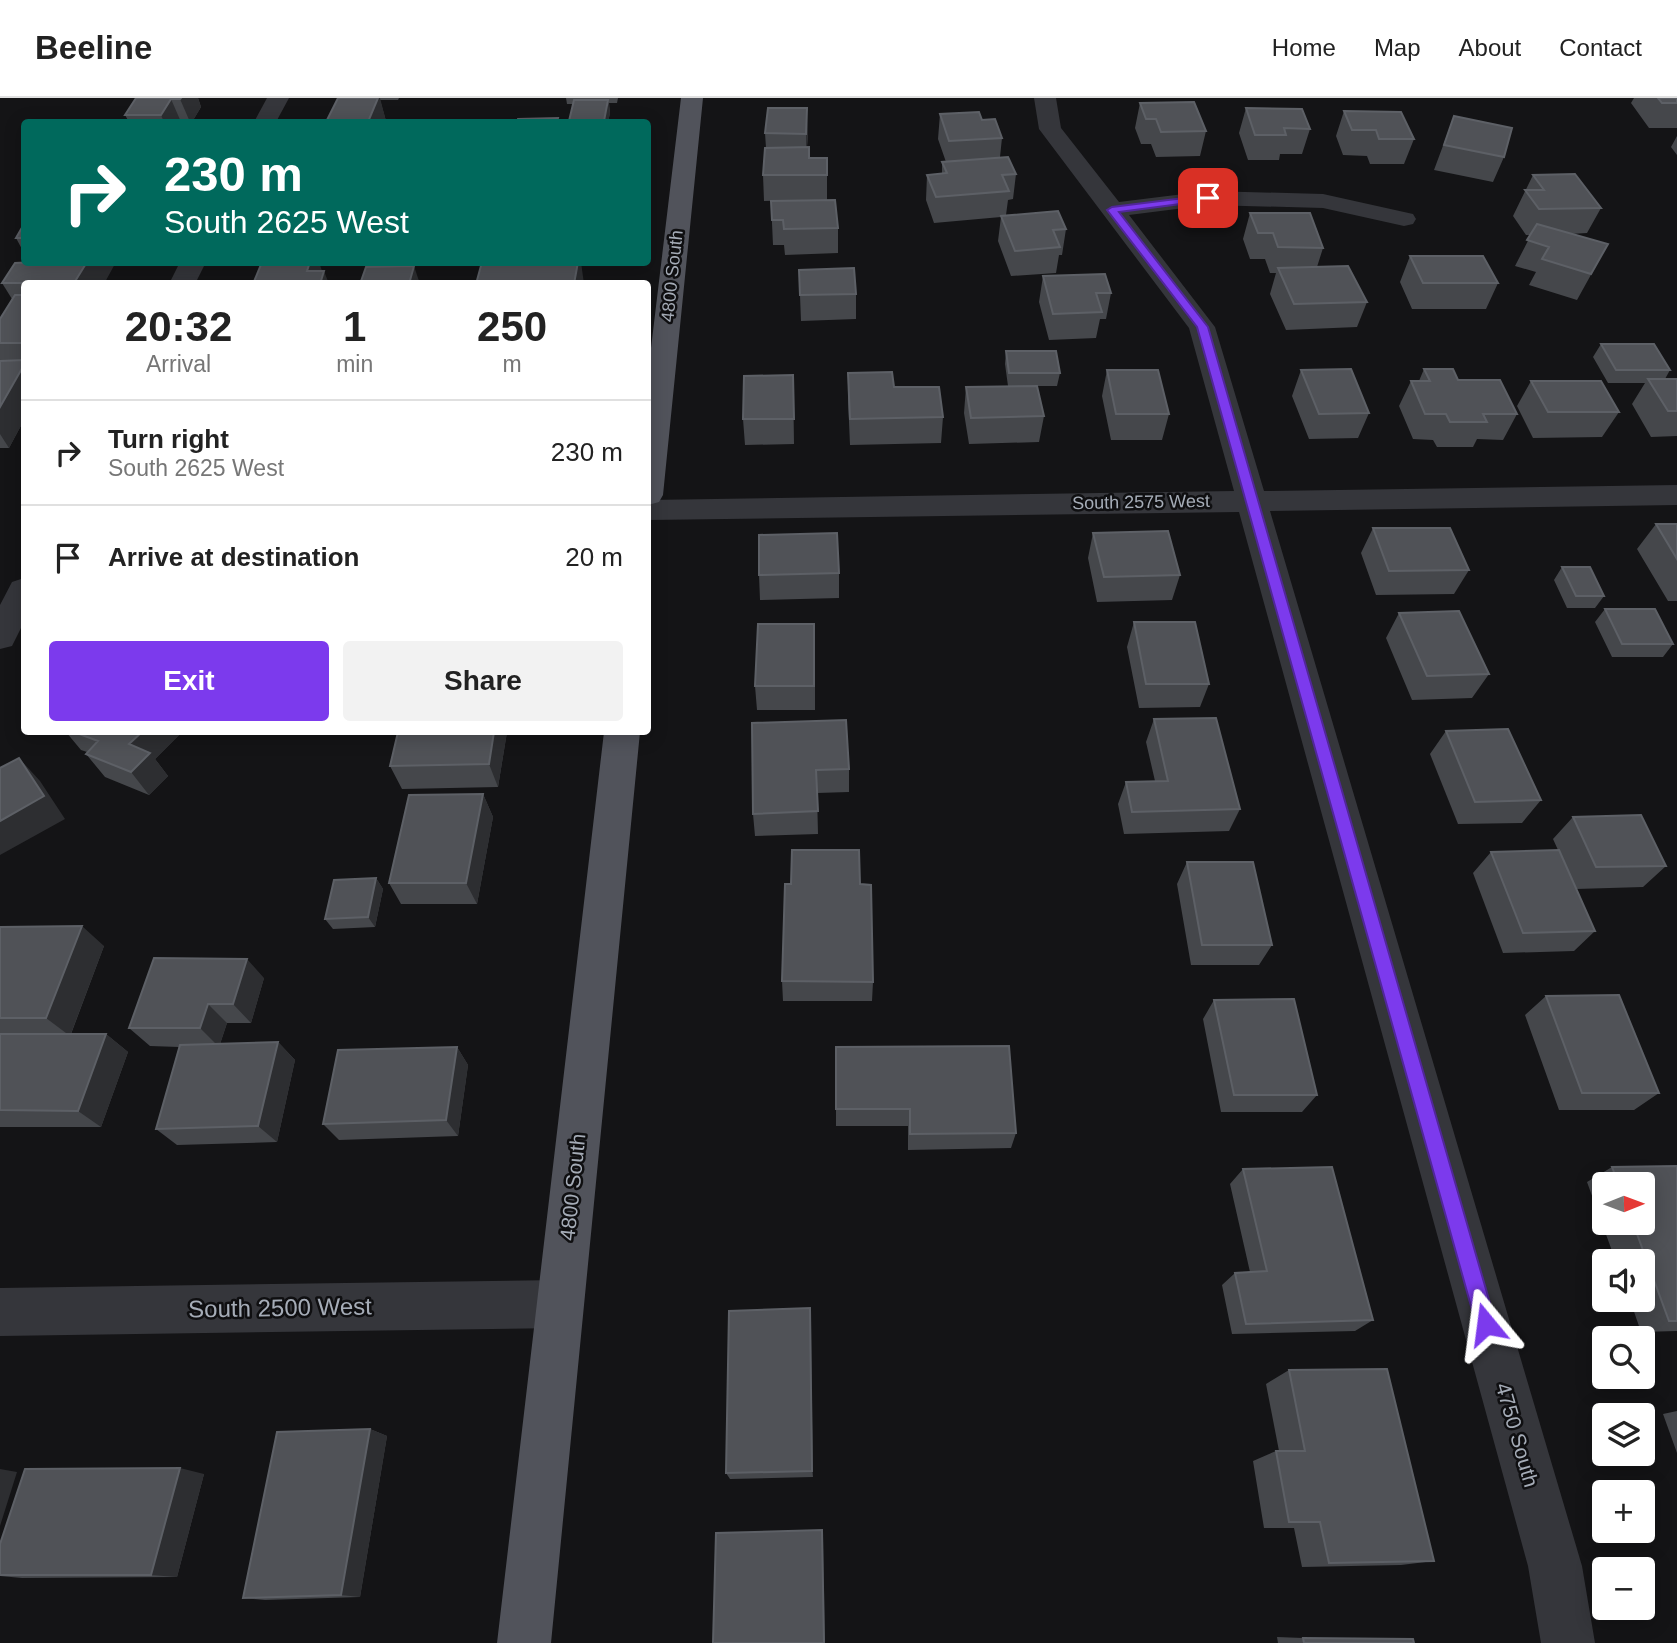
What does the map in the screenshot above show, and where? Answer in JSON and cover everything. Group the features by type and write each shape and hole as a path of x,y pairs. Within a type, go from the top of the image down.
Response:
{"main road":[{"name":"4800 South","path":"651,468 692,98"},
{"name":"4800 South","path":"524,1643 622,735"}],"street":[{"path":"267,119 278,98"},
{"name":"4750 South","path":"1045,98 1051,129 1202,327 1555,1566 1568,1643"},
{"path":"1112,210 1208,198 1323,201 1404,219"},
{"name":"South 2575 West","path":"651,510 1677,495"},
{"path":"0,638 21,596"},
{"name":"South 2500 West","path":"0,1312 560,1304"}],"building":[{"path":"136,98 181,98 171,99 161,115 125,115"},
{"path":"338,98 378,98 369,119 328,119"},
{"path":"1658,98 1677,98 1677,103 1662,103"},
{"path":"574,100 608,100 604,119 569,119"},
{"path":"1194,102 1206,131 1161,132 1156,119 1146,119 1140,103"},
{"path":"768,108 807,108 806,134 765,133"},
{"path":"1246,108 1302,109 1310,129 1284,128 1286,135 1255,135"},
{"path":"1344,111 1401,112 1414,139 1379,139 1376,130 1352,130"},
{"path":"979,112 982,120 995,119 1002,138 949,141 940,114"},
{"path":"1454,116 1512,128 1504,157 1444,145"},
{"path":"809,147 809,158 827,158 827,175 763,175 765,148"},
{"path":"1008,157 1016,174 1002,175 1009,191 936,197 927,175 947,173 942,162"},
{"path":"1575,174 1601,208 1539,209 1525,190 1544,190 1533,175"},
{"path":"835,200 838,228 784,229 783,220 772,220 771,201"},
{"path":"1058,211 1066,229 1053,230 1060,247 1015,251 1001,216"},
{"path":"1250,213 1310,213 1323,248 1278,247 1273,233 1258,233"},
{"path":"1537,224 1608,244 1591,274 1542,259 1549,247 1527,240"},
{"path":"1410,256 1483,256 1498,283 1423,283"},
{"path":"15,263 21,263 21,266 85,266 76,280 21,280 21,283 2,283"},
{"path":"260,266 309,266 307,271 324,271 321,280 255,280"},
{"path":"414,266 410,280 361,280 366,267"},
{"path":"481,266 577,266 575,280 477,280"},
{"path":"1348,266 1367,302 1294,304 1278,268"},
{"path":"854,268 856,294 800,295 799,270"},
{"path":"1105,274 1111,293 1096,293 1102,312 1053,314 1043,276"},
{"path":"15,295 21,295 21,343 0,343 0,319"},
{"path":"1601,344 1654,344 1670,370 1616,370"},
{"path":"1006,351 1056,351 1060,373 1009,373"},
{"path":"21,360 21,370 0,407 0,361"},
{"path":"1351,369 1369,413 1319,414 1301,370"},
{"path":"1424,369 1453,369 1458,380 1500,380 1517,414 1483,414 1487,422 1450,422 1446,414 1425,414 1411,381 1430,381"},
{"path":"1107,370 1158,370 1169,414 1116,414"},
{"path":"892,372 894,387 939,387 943,417 850,419 848,373"},
{"path":"793,375 794,419 743,419 744,376"},
{"path":"1648,379 1677,379 1677,411 1668,411"},
{"path":"1531,381 1601,381 1619,412 1548,412"},
{"path":"1037,386 1044,416 971,418 966,387"},
{"path":"1656,524 1677,524 1677,559"},
{"path":"1373,528 1450,528 1469,570 1389,571"},
{"path":"1168,531 1180,575 1104,577 1093,533"},
{"path":"837,533 839,573 759,575 759,535"},
{"path":"1562,567 1590,567 1604,596 1576,596"},
{"path":"1605,609 1655,609 1673,644 1622,644"},
{"path":"1459,611 1489,674 1427,676 1399,613"},
{"path":"1134,622 1195,622 1209,684 1146,684"},
{"path":"758,624 814,624 814,686 755,686"},
{"path":"1216,718 1240,809 1132,812 1126,782 1168,781 1154,719"},
{"path":"846,720 849,769 816,770 818,811 753,814 752,723"},
{"path":"1508,729 1541,800 1475,802 1446,731"},
{"path":"82,735 139,735 129,744 150,753 131,772 86,754 98,741"},
{"path":"397,735 494,735 489,764 390,766"},
{"path":"19,758 44,796 0,821 0,768"},
{"path":"483,794 466,883 389,883 409,795"},
{"path":"1641,815 1666,866 1596,867 1573,817"},
{"path":"792,850 859,850 860,884 871,885 873,982 782,981 785,884 791,884"},
{"path":"1559,850 1595,931 1523,933 1491,852"},
{"path":"1187,862 1253,862 1272,945 1202,945"},
{"path":"376,878 368,917 325,919 334,880"},
{"path":"82,926 46,1018 0,1018 0,927"},
{"path":"154,958 247,959 233,1004 208,1004 200,1028 129,1028"},
{"path":"1619,995 1659,1093 1582,1093 1546,996"},
{"path":"1294,999 1317,1095 1234,1095 1214,1000"},
{"path":"0,1034 106,1034 78,1111 0,1110"},
{"path":"278,1042 258,1126 156,1129 180,1045"},
{"path":"1009,1046 1016,1133 910,1134 910,1109 836,1109 836,1047"},
{"path":"457,1047 446,1120 323,1124 338,1050"},
{"path":"1677,1166 1677,1321 1669,1321 1655,1283 1655,1249 1643,1249 1638,1236 1656,1236 1656,1172 1614,1172 1612,1167"},
{"path":"1332,1167 1373,1320 1246,1324 1235,1273 1267,1271 1243,1169"},
{"path":"810,1308 812,1471 726,1473 729,1311"},
{"path":"1387,1369 1434,1561 1329,1563 1320,1522 1289,1522 1276,1451 1305,1451 1289,1370"},
{"path":"370,1429 341,1595 243,1598 277,1432"},
{"path":"180,1468 151,1575 0,1575 0,1544 25,1469"},
{"path":"822,1530 824,1643 713,1643 716,1533"},
{"path":"1303,1638 1413,1639 1414,1643 1304,1643"}],"route":[{"path":"1208,198 1112,210 1202,327 1486,1324"}]}
